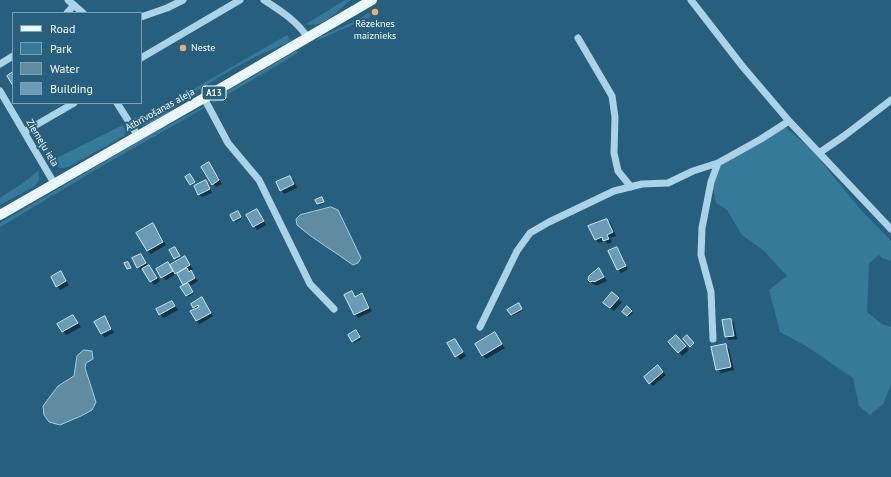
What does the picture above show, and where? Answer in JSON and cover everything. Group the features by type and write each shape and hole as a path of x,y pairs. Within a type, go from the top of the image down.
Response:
{"main road":[{"name":"Atbrīvošanas aleja","path":"0,215 372,0"}],"street":[{"path":"68,0 82,12"},
{"path":"142,17 167,8 183,0"},
{"path":"142,57 240,0"},
{"path":"264,0 285,14 303,30 308,38"},
{"path":"691,0 743,67 789,121 891,229"},
{"path":"68,12 74,5"},
{"path":"578,38 612,96 615,117 614,153 618,171 631,187"},
{"path":"0,64 12,57"},
{"name":"Ziemeļu iela","path":"0,91 54,183"},
{"path":"204,98 228,143 259,180 310,284 334,310"},
{"path":"819,153 891,100"},
{"path":"24,132 72,104"},
{"path":"118,104 138,136"},
{"path":"480,327 517,251 530,233 574,209 614,192 642,184 668,183 692,171 718,162 761,139 789,121"},
{"path":"713,339 711,292 701,255 702,228 711,182 718,162"}],"green space":[{"path":"345,0 351,0 330,18 319,24 306,24"},
{"path":"368,13 370,14 370,17 316,41 319,37 358,20"},
{"path":"287,35 291,41 257,56 226,73 190,95 159,119 141,126 136,124 132,119 146,115 166,105"},
{"path":"296,51 298,53 213,103 214,99"},
{"path":"204,106 206,107 104,165 0,227 0,223 141,140"},
{"path":"123,125 126,132 124,136 68,167 58,167 51,161"},
{"path":"785,127 811,149 861,210 891,241 891,261 882,258 879,255 869,263 867,312 882,324 891,327 891,385 883,404 870,415 859,406 853,378 806,346 780,332 769,290 787,276 763,250 742,235 727,210 716,203 713,188 720,161"},
{"path":"38,171 39,180 35,186 0,205 0,198"}],"water":[{"path":"331,207 338,210 361,258 358,263 353,265 310,236 297,225 296,219 300,215"},
{"path":"84,350 92,351 93,359 86,363 85,368 96,402 92,410 60,425 49,422 44,415 43,406 58,386 74,376 77,356"}],"building":[{"path":"12,73 12,84 7,76"},
{"path":"209,162 219,180 212,185 201,167"},
{"path":"190,174 195,182 190,185 185,177"},
{"path":"290,176 294,184 280,191 276,182"},
{"path":"206,180 210,189 198,195 194,186"},
{"path":"322,197 324,202 317,204 315,200"},
{"path":"257,209 264,221 253,227 246,215"},
{"path":"238,211 241,217 233,221 230,215"},
{"path":"607,219 613,232 607,235 609,239 603,241 602,237 595,240 588,226"},
{"path":"153,223 163,242 147,251 136,233"},
{"path":"175,247 180,256 174,259 169,250"},
{"path":"617,247 626,266 617,270 608,251"},
{"path":"141,254 146,263 137,268 132,258"},
{"path":"185,256 190,265 175,274 170,265"},
{"path":"128,262 131,268 127,269 124,263"},
{"path":"168,262 173,271 161,278 156,269"},
{"path":"149,265 157,278 150,282 142,269"},
{"path":"187,268 189,272 191,270 195,278 183,285 177,274"},
{"path":"599,268 604,277 594,282 590,282 588,280 589,276"},
{"path":"61,271 66,281 56,287 51,277"},
{"path":"188,283 193,292 186,296 180,287"},
{"path":"352,291 355,297 362,293 369,308 354,315 344,295"},
{"path":"612,292 619,298 610,308 603,303"},
{"path":"202,297 211,313 196,321 190,311 199,307 198,305 193,308 191,304"},
{"path":"172,301 175,306 159,315 156,309"},
{"path":"519,303 522,309 511,315 507,310"},
{"path":"627,306 632,311 627,316 622,312"},
{"path":"73,315 78,323 62,332 57,324"},
{"path":"105,316 111,329 101,334 94,322"},
{"path":"731,319 734,336 725,337 722,320"},
{"path":"356,330 360,337 352,342 348,335"},
{"path":"495,332 502,344 482,356 475,344"},
{"path":"676,335 686,346 678,353 668,342"},
{"path":"687,335 694,343 690,347 683,339"},
{"path":"455,339 463,352 455,357 447,343"},
{"path":"726,344 731,367 716,370 711,347"},
{"path":"658,365 663,372 649,384 644,377"}],"place":[{"name":"Rēzeknes maiznieks","path":"375,12"},
{"name":"Neste","path":"183,48"}]}
